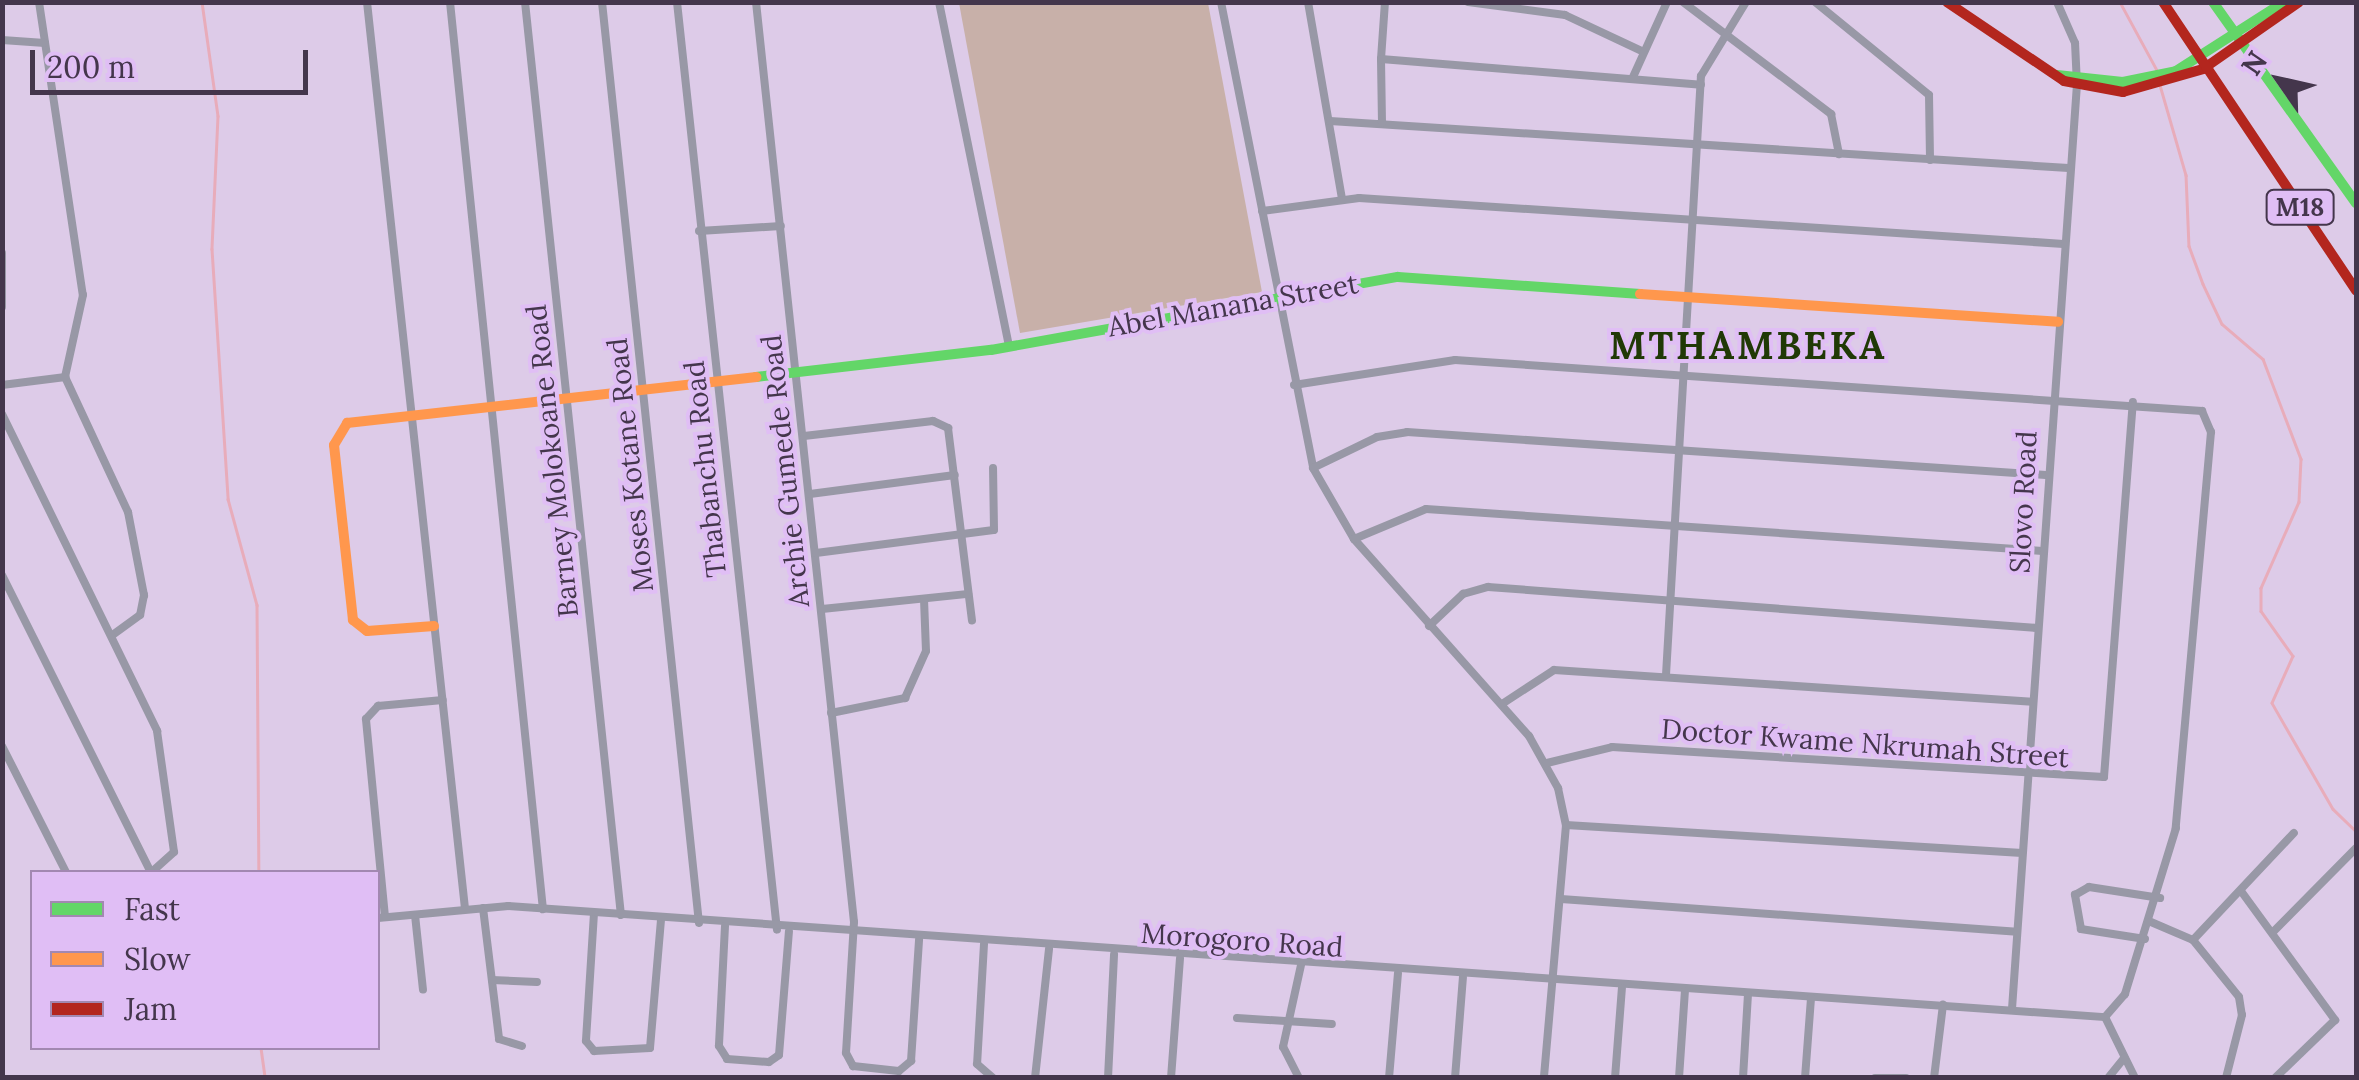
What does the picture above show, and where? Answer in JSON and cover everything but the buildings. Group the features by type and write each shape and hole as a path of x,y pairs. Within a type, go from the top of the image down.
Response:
{"street":[{"path":"39,2 83,295 65,377 137,540 143,609 112,635"},
{"path":"367,2 465,908"},
{"path":"450,2 542,909"},
{"name":"Barney Molokoane Road","path":"524,2 621,915"},
{"name":"Moses Kotane Road","path":"602,2 646,388 699,923"},
{"name":"Thabanchu Road","path":"678,2 698,231 719,382 777,930"},
{"name":"Archie Gumede Road","path":"756,2 854,936 846,1057 859,1068 895,1071 912,1058 919,940"},
{"path":"939,2 1009,347"},
{"path":"1221,2 1313,468 1354,540 1502,704 1548,764 1566,825 1544,1078"},
{"path":"1308,2 1342,198"},
{"path":"1382,123 1384,2"},
{"path":"1468,2 1565,15 1642,50"},
{"path":"1634,77 1642,50 1667,2"},
{"path":"1683,2 1831,114 1839,154"},
{"path":"1666,675 1700,85 1724,31 1746,2"},
{"path":"1815,2 1929,94 1930,160"},
{"path":"1948,2 2057,75 2077,81 2137,85 2200,66 2299,2"},
{"name":"Slovo Road","path":"2012,1009 2046,476 2077,81 2073,35 2057,2"},
{"name":"M18","path":"2163,2 2200,66 2356,290"},
{"name":"M18","path":"2213,2 2356,203"},
{"path":"2240,40 2284,2"},
{"path":"2,40 45,43"},
{"path":"1381,59 1700,85"},
{"path":"1330,120 2069,168"},
{"path":"1262,210 1342,198 2064,244"},
{"path":"698,231 781,226"},
{"path":"2,254 2,307"},
{"name":"Abel Manana Street","path":"434,626 367,631 352,616 335,436 347,423 411,412 719,382 1009,347 1277,296 1416,276 2058,322"},
{"path":"1294,385 1437,360 2133,402 2202,411 2211,432 2187,751 2160,898 2119,1007 2104,1016 2135,1078"},
{"path":"2,385 65,377"},
{"name":"Doctor Kwame Nkrumah Street","path":"1548,764 1612,748 2096,782 2108,771 2133,402"},
{"path":"2,414 112,635 162,754 174,852 153,870"},
{"path":"804,436 933,420 948,428 972,621"},
{"path":"1313,468 1377,436 1407,432 2046,476"},
{"path":"816,553 996,528 993,468"},
{"path":"810,494 955,475"},
{"path":"1354,540 1415,510 2042,551"},
{"path":"2,575 150,870"},
{"path":"1429,626 1478,588 1669,598 2037,628"},
{"path":"822,608 968,594"},
{"path":"831,713 905,698 926,651 924,599"},
{"path":"1502,704 1554,670 2032,702"},
{"path":"377,870 366,719 378,706 443,700"},
{"path":"2,746 65,870"},
{"path":"1566,825 2022,853"},
{"path":"2193,940 2294,834"},
{"path":"2273,932 2316,893 2356,848"},
{"path":"2145,939 2081,929 2075,895 2088,886 2160,898"},
{"path":"2240,891 2335,1020 2275,1078"},
{"path":"1561,899 2017,932"},
{"name":"Morogoro Road","path":"381,917 465,908 542,909 1049,950 2104,1016"},
{"path":"483,908 499,1039 522,1046"},
{"path":"594,913 586,1041 594,1051 650,1048 660,919"},
{"path":"415,915 423,990"},
{"path":"2151,922 2193,940 2242,1004 2226,1078"},
{"path":"725,926 719,1046 727,1059 779,1055 789,931"},
{"path":"984,944 977,1064 993,1078"},
{"path":"1035,1078 1049,950"},
{"path":"1108,1078 1114,954"},
{"path":"1171,1078 1180,958"},
{"path":"1299,1078 1285,1056 1301,965"},
{"path":"1389,1078 1398,972"},
{"path":"1455,1078 1462,977"},
{"path":"492,980 537,982"},
{"path":"1616,1078 1622,988"},
{"path":"1679,1078 1685,991"},
{"path":"1743,1078 1748,994"},
{"path":"1805,1078 1810,998"},
{"path":"1934,1078 1943,1005"},
{"path":"1238,1018 1332,1024"},
{"path":"2108,1078 2124,1058"},
{"path":"1875,1078 1906,1078"}],"shaded area":[{"path":"959,3 1208,3 1262,292 1020,333"}],"waterway":[{"path":"202,2 218,116 212,249 228,499 257,605 259,870"},
{"path":"2120,2 2158,72"},
{"path":"2160,85 2186,175 2189,246 2203,284 2222,324 2263,359 2301,459 2299,502 2261,588 2261,611 2293,656 2272,703 2333,809 2356,831"},
{"path":"261,1050 265,1078"}],"traffic: fast":[{"path":"2213,2 2356,203"},
{"path":"2057,75 2123,82 2176,71 2284,2"},
{"path":"756,377 991,350 1398,277 1640,294"}],"traffic: slow":[{"path":"1640,294 2058,322"},
{"path":"434,626 367,631 353,620 334,445 347,423 756,377"}],"traffic: jam":[{"path":"1947,2 2064,81 2123,92 2203,69 2299,2"},
{"path":"2163,2 2356,290"}],"district":[{"name":"MTHAMBEKA","path":"1748,346"}]}
